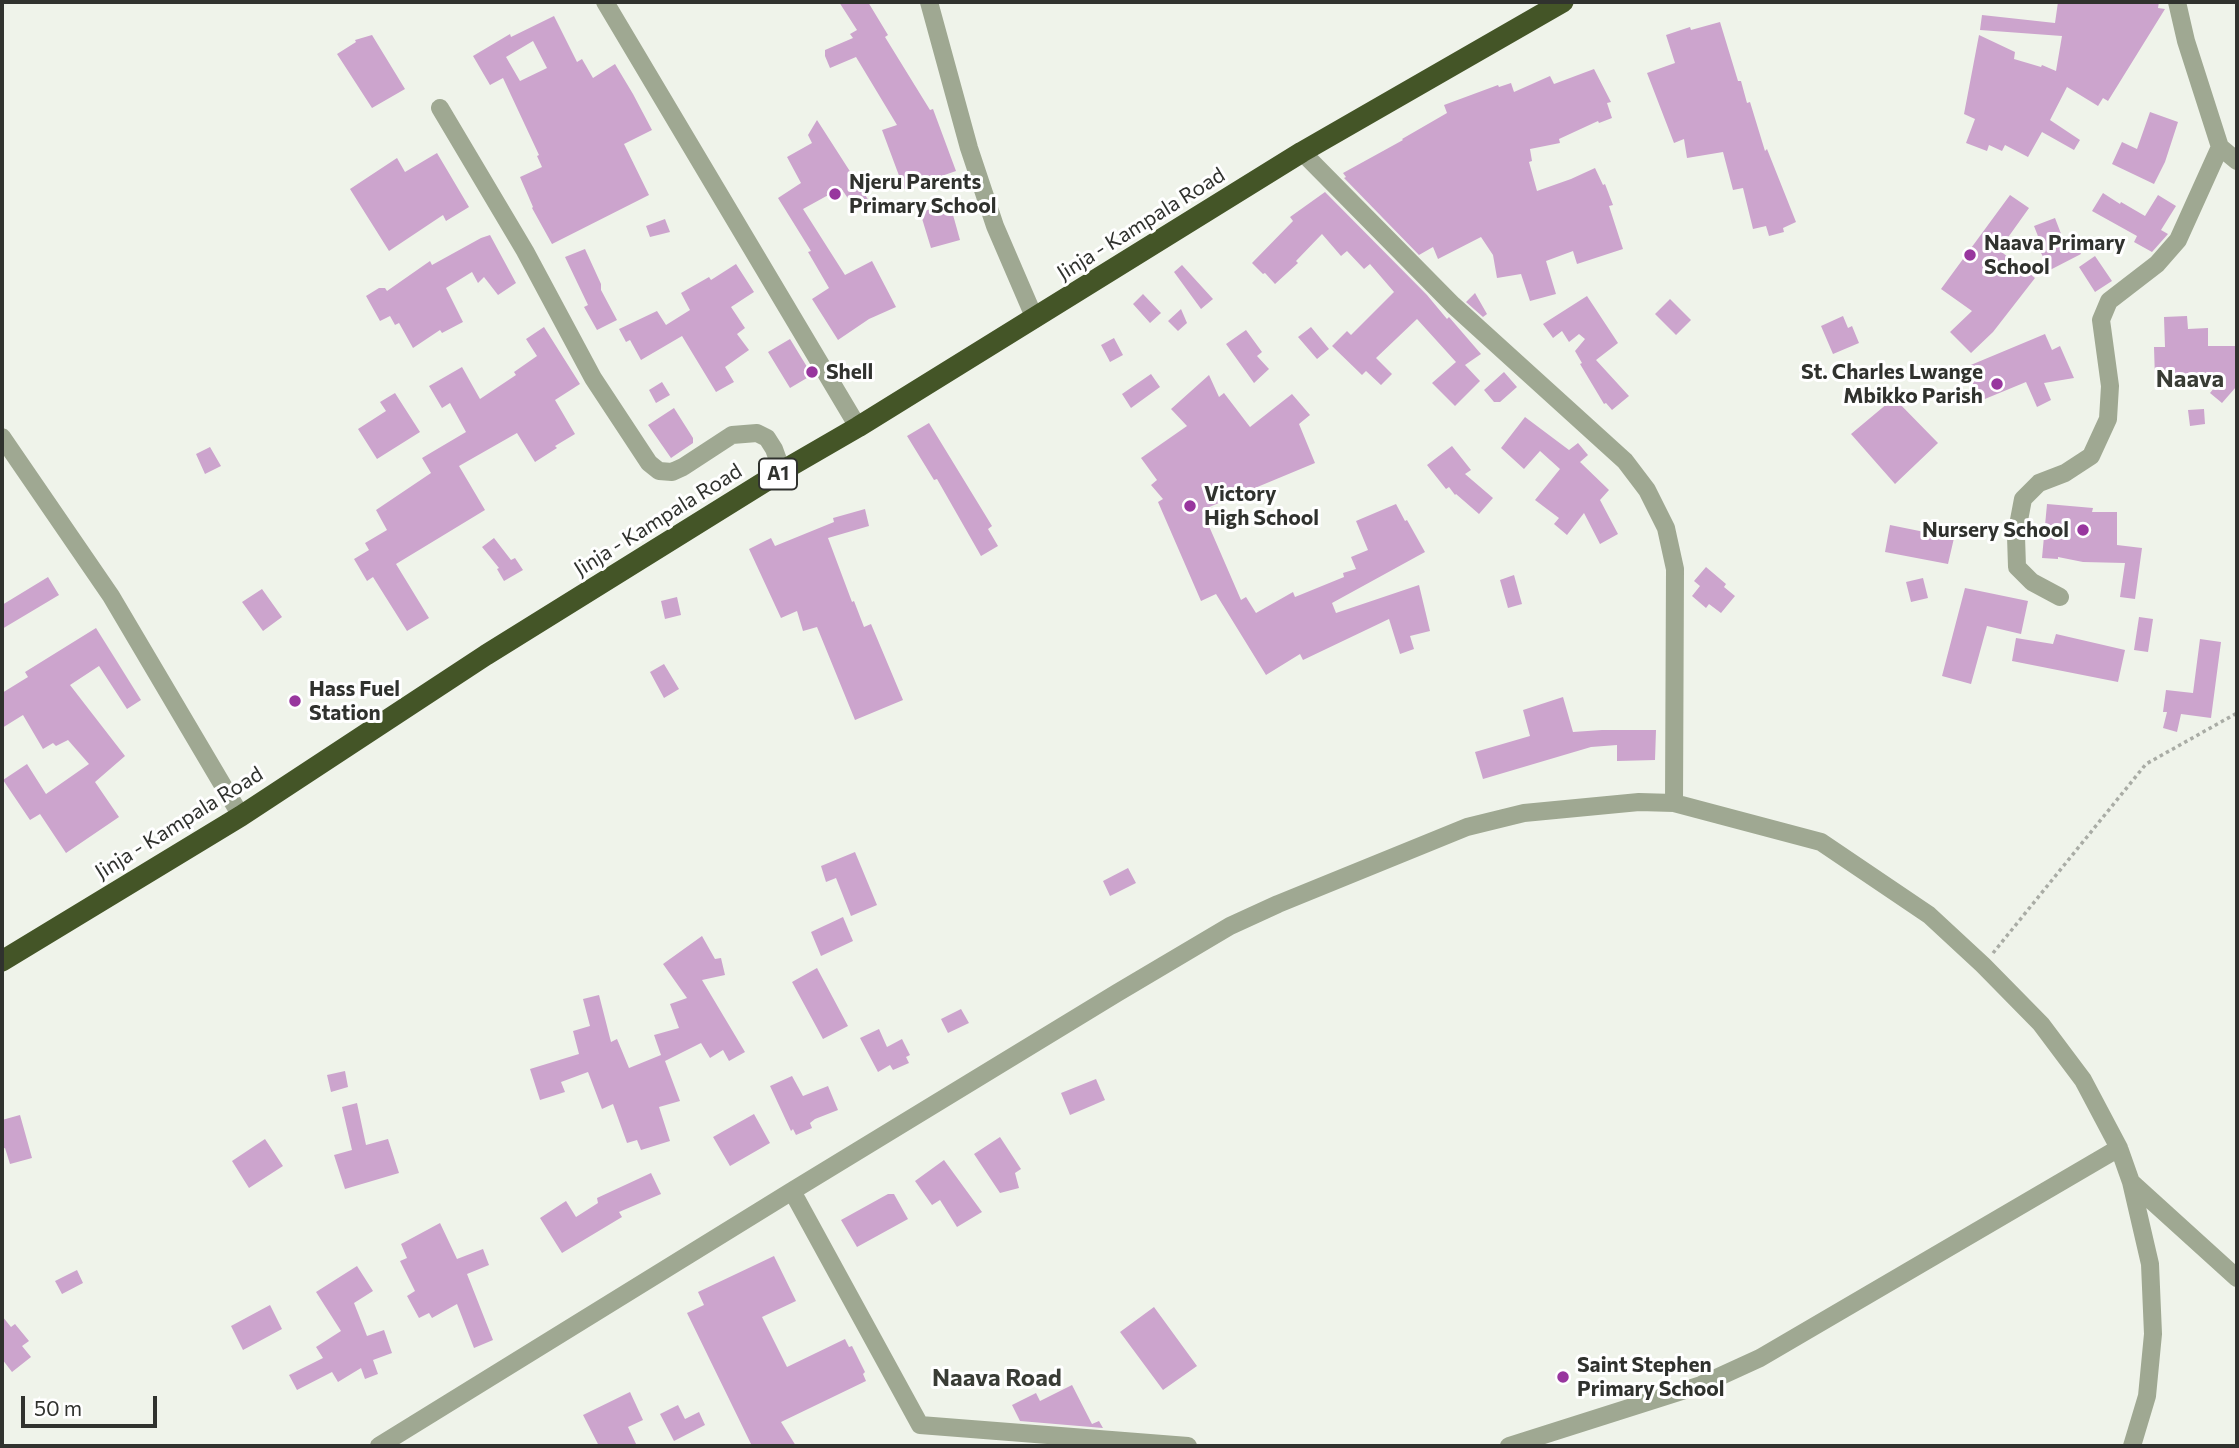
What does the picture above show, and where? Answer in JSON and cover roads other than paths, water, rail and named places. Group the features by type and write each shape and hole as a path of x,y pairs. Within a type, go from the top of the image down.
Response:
{"highway":[{"name":"Jinja - Kampala Road","path":"2,961 241,816 486,655 782,471 1035,319 1302,152 1563,2"}],"street":[{"path":"605,2 858,427"},
{"path":"929,2 969,148 995,226 1035,319"},
{"path":"2177,2 2186,41 2220,147 2237,160"},
{"path":"440,108 525,251 593,378 649,463 659,471 671,472 732,435 757,433 767,438 782,471"},
{"path":"2060,597 2032,582 2017,567 2016,536 2023,499 2039,483 2065,473 2091,456 2108,419 2110,386 2101,320 2109,301 2157,264 2178,240 2220,147"},
{"path":"1302,152 1453,305 1625,461 1647,490 1665,527 1675,569 1674,803"},
{"path":"2,437 111,596 241,816"},
{"path":"379,1446 1117,992 1230,926 1478,824 1524,813 1639,802 1674,803 1821,842 1930,915 1983,965 2048,1033 2083,1080 2119,1148 2131,1182 2150,1264 2153,1334 2147,1396 2132,1446"},
{"path":"1509,1446 1702,1385 1760,1358 2119,1148"},
{"path":"2131,1182 2237,1278"},
{"path":"792,1191 920,1425 1188,1446"}],"place":[{"name":"Njeru Parents Primary School","path":"835,194"},
{"name":"Naava Primary School","path":"1970,255"},
{"name":"Shell","path":"812,372"},
{"name":"St. Charles Lwange Mbikko Parish","path":"1997,384"},
{"name":"Victory High School","path":"1190,506"},
{"name":"Nursery School","path":"2083,530"},
{"name":"Hass Fuel Station","path":"295,701"},
{"name":"Saint Stephen Primary School","path":"1563,1377"}],"district":[{"name":"Naava","path":"2190,379"},
{"name":"Naava Road","path":"997,1378"}]}
